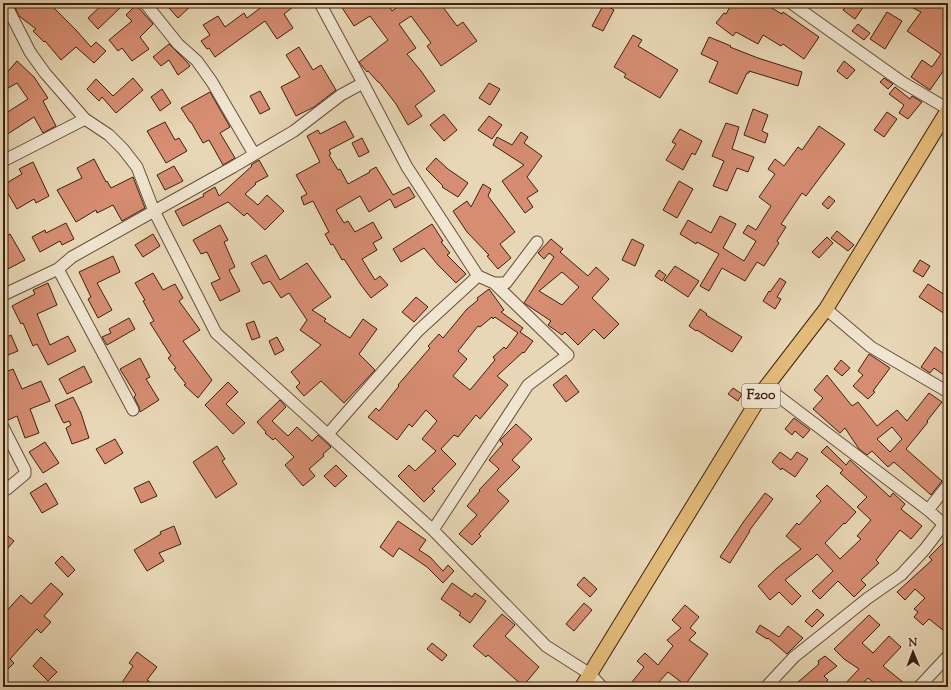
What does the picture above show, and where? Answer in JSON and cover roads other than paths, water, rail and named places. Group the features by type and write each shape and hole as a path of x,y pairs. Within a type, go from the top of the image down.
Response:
{"main road":[{"name":"F200","path":"582,687 766,387 826,309 948,110"}],"street":[{"path":"5,3 30,52 45,73 84,119 109,135 124,149 137,167 154,211 216,333 432,530 546,646 590,674 602,687"},
{"path":"145,3 178,44 197,61 212,82 254,154"},
{"path":"791,3 902,82 948,110"},
{"path":"322,7 407,167 478,276 494,283 568,354 528,385 432,530"},
{"path":"3,295 58,269 72,256 233,167 294,131 341,95 363,83"},
{"path":"3,161 84,119"},
{"path":"494,283 506,283 537,242"},
{"path":"58,269 133,410"},
{"path":"328,434 418,331 478,276"},
{"path":"826,309 871,347 948,392"},
{"path":"766,387 928,510 946,526 901,575 868,598 794,657 767,686"},
{"path":"3,427 25,470 25,474 7,489"},
{"path":"928,510 948,486"},
{"path":"919,687 948,656"}]}
